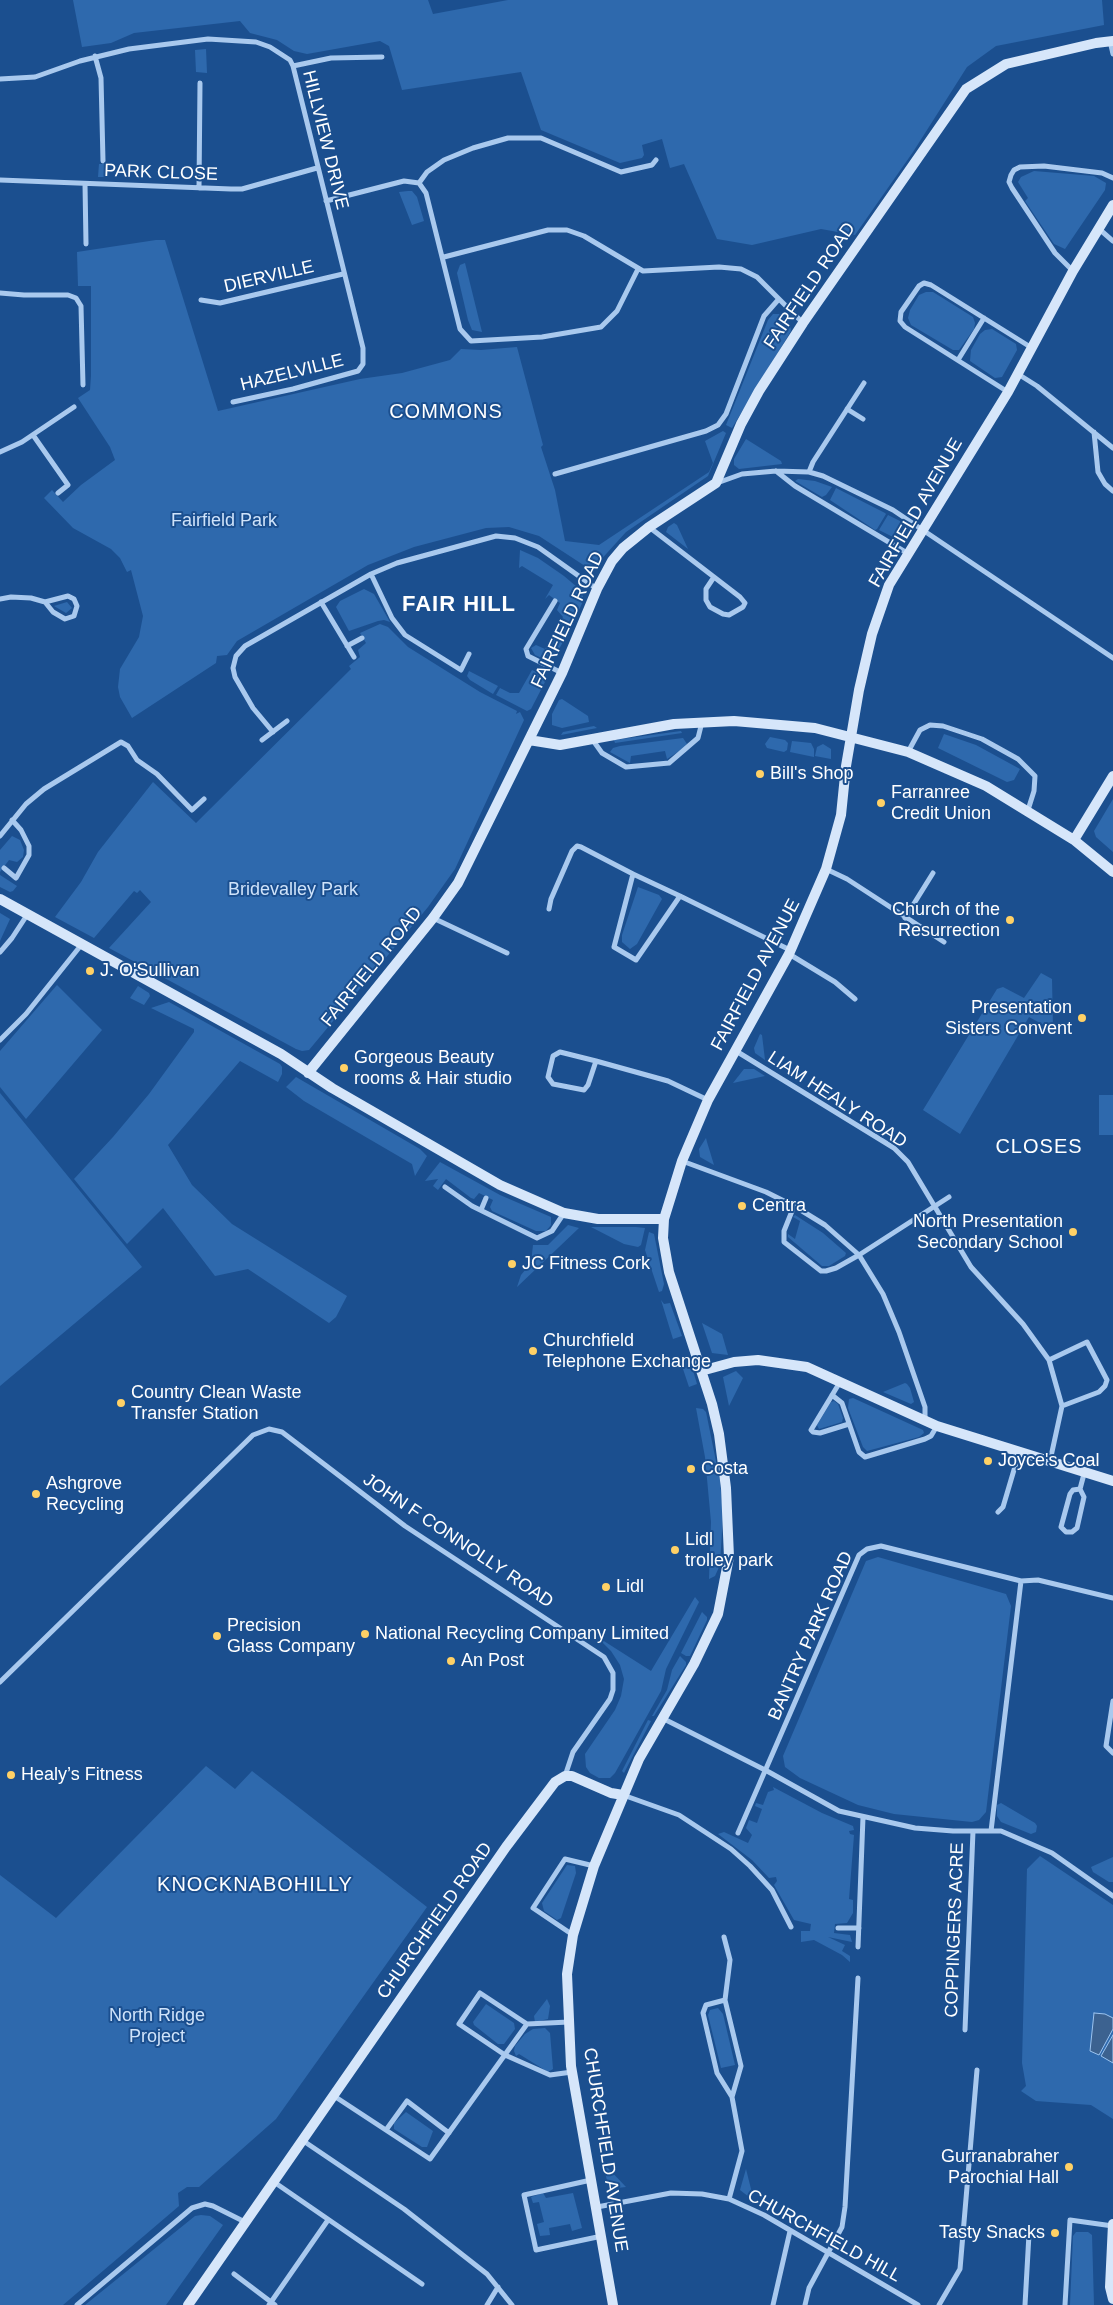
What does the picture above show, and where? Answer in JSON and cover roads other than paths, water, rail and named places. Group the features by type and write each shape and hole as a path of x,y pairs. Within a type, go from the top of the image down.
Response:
{"street":[{"name":"HILLVIEW DRIVE","path":"0,79 35,77 95,56 159,44 208,39 240,39 270,47 282,53 293,66 343,274 363,348 363,364 358,371"},
{"name":"FAIRFIELD ROAD","path":"308,1073 433,918 468,867 562,673 597,588 618,553 649,527 716,483 746,413 803,323 966,89 1006,64 1096,42 1111,42"},
{"path":"1111,42 1113,54"},
{"path":"95,56 102,78 103,161"},
{"path":"293,66 330,58 382,57"},
{"path":"199,188 200,83"},
{"path":"419,182 427,172 444,160 473,148 508,138 541,138 621,172 652,165 656,160"},
{"path":"1073,271 1055,253 1012,188 1010,182 1011,175 1014,170 1020,167 1044,166 1102,173 1113,178"},
{"name":"PARK CLOSE","path":"0,180 242,189 318,168"},
{"path":"326,201 404,181 419,182"},
{"path":"419,182 426,193 444,257 460,329 465,337 478,342 576,333 601,327 618,311 638,269"},
{"path":"85,184 86,244"},
{"name":"FAIRFIELD AVENUE","path":"701,1371 669,1272 663,1238 664,1219 682,1161 708,1100 790,952 826,869 841,815 851,738 872,634 889,585 1008,392 1073,271 1113,205"},
{"path":"1098,228 1113,241"},
{"path":"444,257 559,230 584,236 638,269 649,272 719,267 741,269 758,277 778,300 803,323"},
{"name":"DIERVILLE","path":"201,300 220,303 343,274"},
{"path":"1008,392 905,327 900,320 901,312 919,286 924,283 1032,348"},
{"path":"0,293 68,295 79,302 83,385"},
{"path":"556,474 699,434 718,425 726,414 764,316 778,300"},
{"path":"958,360 984,318"},
{"name":"HAZELVILLE","path":"233,402 293,389 358,371"},
{"path":"1018,374 1037,386 1113,448"},
{"path":"809,472 813,462 864,383"},
{"path":"0,452 34,435 74,407"},
{"path":"847,409 863,419"},
{"path":"1094,432 1098,472 1105,484 1113,490"},
{"path":"34,435 68,485 58,493"},
{"path":"776,470 795,486 907,553"},
{"path":"716,483 742,474 776,470 809,472 864,495 922,530 1113,658"},
{"path":"649,527 714,577 745,602 738,611 723,614 710,607 706,600 706,589 714,577"},
{"path":"273,732 252,708 235,677 232,668 236,656 245,646 371,574 398,563 496,536 515,538 538,547 597,588"},
{"path":"371,574 392,618 405,635 461,670 469,654"},
{"path":"0,599 20,597 44,602 68,596 77,602 77,610 74,616 65,619 53,612 44,602"},
{"path":"555,600 526,648 528,656 562,673"},
{"path":"321,602 354,657"},
{"path":"347,646 362,638"},
{"path":"262,740 287,721"},
{"path":"530,740 544,744 560,744 674,724 702,722 734,721 816,728 908,752 986,786 1028,810 1074,840 1113,872"},
{"path":"592,738 602,753 626,767 670,763 698,738 702,722"},
{"path":"908,752 920,730 930,724 943,726 982,739 1018,758 1035,776 1034,791 1028,810"},
{"path":"0,836 26,804 44,790 121,742 128,746 137,760 157,774 192,810 204,799"},
{"path":"1074,840 1113,776"},
{"path":"4,868 16,878 29,855 29,846 22,830 12,820"},
{"path":"549,909 551,900 576,846 790,952 835,982 855,999"},
{"path":"826,869 846,879 944,942"},
{"path":"633,874 614,947 636,960 680,896"},
{"path":"905,918 933,874"},
{"path":"0,899 281,1054 308,1073 492,1180 564,1214 598,1219 664,1219"},
{"path":"0,952 27,915"},
{"path":"433,918 508,953"},
{"path":"0,1040 26,1014 82,944"},
{"name":"LIAM HEALY ROAD","path":"734,1050 894,1148 908,1162 971,1268 1023,1324 1049,1360 1062,1406 1049,1462"},
{"path":"596,1062 588,1085 584,1090 554,1084 548,1077 552,1056 558,1052 596,1062 668,1081 708,1100"},
{"path":"682,1161 766,1192 794,1206 825,1225 859,1255 883,1294 899,1332 925,1407 925,1421"},
{"path":"446,1187 481,1210 537,1238 552,1231 564,1214"},
{"path":"794,1206 784,1231 784,1242 814,1266 826,1271 836,1268 859,1255 949,1197"},
{"path":"481,1210 486,1198"},
{"path":"1049,1360 1087,1342 1107,1380 1105,1386 1099,1392 1062,1406"},
{"path":"701,1371 734,1362 769,1360 807,1366 937,1426 1084,1474 1113,1481"},
{"name":"CHURCHFIELD AVENUE","path":"613,2305 572,2072 567,1974 573,1935 594,1866 622,1797 662,1718 709,1636 718,1614 727,1576 728,1516 722,1451 712,1404 701,1371"},
{"path":"840,1382 812,1430 813,1432 820,1433 849,1424"},
{"path":"832,1395 842,1403 859,1452 868,1457 925,1439 931,1436 937,1426"},
{"name":"JOHN F CONNOLLY ROAD","path":"0,1682 253,1435 269,1428 282,1432 405,1526 604,1657 613,1673 613,1690 610,1699 573,1752 565,1776"},
{"path":"998,1512 1003,1507 1019,1452"},
{"path":"1080,1489 1073,1490 1070,1494 1061,1527 1066,1532 1072,1532 1077,1528 1084,1498 1080,1489 1084,1474"},
{"name":"BANTRY PARK ROAD","path":"767,1771 859,1555 863,1552 886,1546 1021,1581 1038,1580 1113,1598"},
{"path":"990,1831 1021,1581"},
{"path":"1113,1701 1106,1746 1113,1753"},
{"path":"662,1718 767,1771 839,1811 915,1828 990,1831 1010,1834 1052,1853 1113,1896"},
{"path":"738,1834 767,1771"},
{"path":"565,1776 572,1776 611,1793 679,1815 731,1849 772,1890 792,1927"},
{"name":"CHURCHFIELD ROAD","path":"188,2305 506,1847 555,1782 565,1776"},
{"path":"858,1947 863,1817"},
{"name":"COPPINGERS ACRE","path":"965,2030 973,1831"},
{"path":"573,1935 533,1908 565,1859 594,1866"},
{"path":"838,1928 859,1928"},
{"path":"724,1937 730,1960 725,2000 741,2066 732,2097"},
{"path":"805,2305 809,2288 842,2228 845,2207 858,1978"},
{"path":"570,2022 527,2024 480,1993 459,2024 504,2055 550,2076 572,2072"},
{"path":"725,2000 706,2005 702,2013 717,2072 732,2097 742,2151 729,2199"},
{"path":"333,2095 430,2159 527,2024"},
{"path":"939,2305 960,2269 977,2070"},
{"path":"386,2130 407,2101 449,2133"},
{"path":"302,2140 404,2209 488,2274 512,2305"},
{"path":"591,2180 524,2195 536,2250 602,2236"},
{"path":"273,2182 422,2284"},
{"name":"CHURCHFIELD HILL","path":"597,2207 670,2193 702,2194 729,2199 764,2215 918,2305"},
{"path":"77,2305 192,2208 205,2204 213,2206 245,2222"},
{"path":"234,2274 272,2304 328,2220"},
{"path":"1065,2305 1070,2220 1113,2225 1110,2287 1113,2299"},
{"path":"773,2305 790,2231"},
{"path":"1025,2305 1029,2234"},
{"path":"487,2305 498,2287"}],"place":[{"name":"Bill's Shop","path":"760,774"},
{"name":"Farranree Credit Union","path":"881,803"},
{"name":"Church of the Resurrection","path":"1010,920"},
{"name":"J. O'Sullivan","path":"90,971"},
{"name":"Presentation Sisters Convent","path":"1082,1018"},
{"name":"Gorgeous Beauty rooms & Hair studio","path":"344,1068"},
{"name":"Centra","path":"742,1206"},
{"name":"North Presentation Secondary School","path":"1073,1232"},
{"name":"JC Fitness Cork","path":"512,1264"},
{"name":"Churchfield Telephone Exchange","path":"533,1351"},
{"name":"Country Clean Waste Transfer Station","path":"121,1403"},
{"name":"Joyce's Coal","path":"988,1461"},
{"name":"Costa","path":"691,1469"},
{"name":"Ashgrove Recycling","path":"36,1494"},
{"name":"Lidl trolley park","path":"675,1550"},
{"name":"Lidl","path":"606,1587"},
{"name":"National Recycling Company Limited","path":"365,1634"},
{"name":"Precision Glass Company","path":"217,1636"},
{"name":"An Post","path":"451,1661"},
{"name":"Healy’s Fitness","path":"11,1775"},
{"name":"Gurranabraher Parochial Hall","path":"1069,2167"},
{"name":"Tasty Snacks","path":"1055,2233"}],"district":[{"name":"COMMONS","path":"446,412"},
{"name":"FAIR HILL","path":"459,605"},
{"name":"CLOSES","path":"1039,1147"},
{"name":"KNOCKNABOHILLY","path":"255,1885"}],"park label":[{"name":"Fairfield Park","path":"224,521"},
{"name":"Bridevalley Park","path":"293,890"},
{"name":"North Ridge Project","path":"157,2026"}]}
